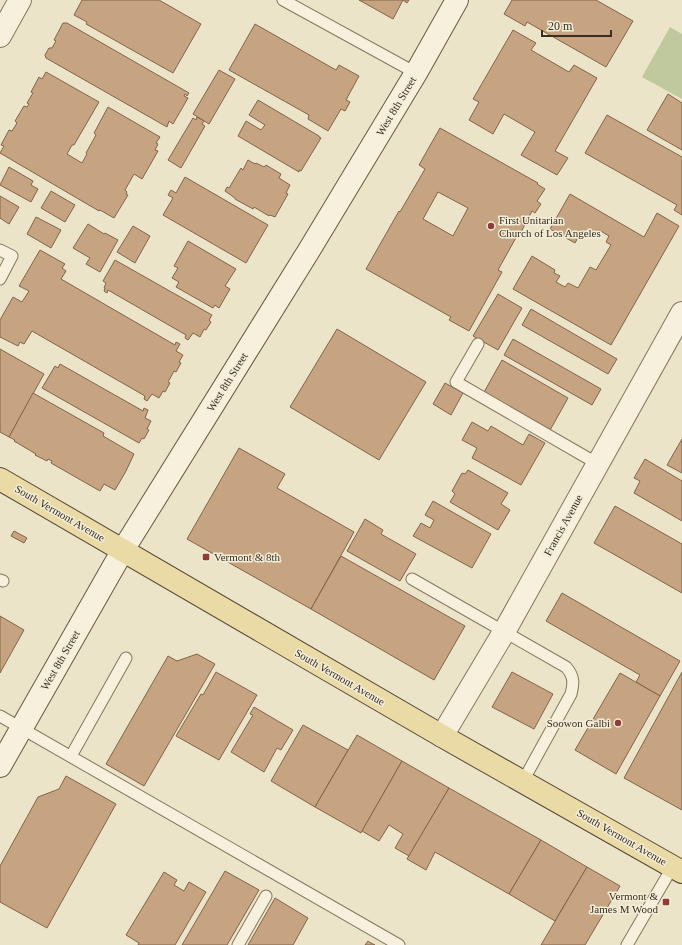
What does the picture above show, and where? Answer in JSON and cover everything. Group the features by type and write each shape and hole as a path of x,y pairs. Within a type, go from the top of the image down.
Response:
{"main road":[{"path":"0,36 20,0"},
{"name":"West 8th Street","path":"1,762 123,550 304,258 416,73 457,0"},
{"name":"Francis Avenue","path":"442,736 504,632 682,313"},
{"name":"South Vermont Avenue","path":"0,479 442,736 677,869"}],"lane":[{"path":"283,0 416,73"},
{"path":"0,250 12,256 0,279"},
{"path":"478,344 456,382 598,464"},
{"path":"412,579 566,667 570,672 573,678 571,694 523,781"},
{"path":"71,756 126,658"},
{"path":"0,716 399,945"},
{"path":"627,945 677,869"},
{"path":"238,945 266,896"}],"green space":[{"path":"670,27 682,34 682,99 642,77"}],"building":[{"path":"82,0 159,0 201,24 173,73 86,24 87,22 74,15"},
{"path":"359,0 403,0 393,19"},
{"path":"512,0 596,0 633,21 606,67 527,22 525,26 504,14"},
{"path":"63,23 67,23 189,93 187,96 185,94 184,96 188,98 173,124 169,121 167,127 46,58 45,55 56,41 54,40"},
{"path":"255,24 336,70 339,65 359,76 346,100 350,102 345,111 341,109 328,131 308,119 309,115 229,70"},
{"path":"513,30 536,43 531,50 569,72 574,65 597,78 555,151 568,158 557,175 521,155 535,132 504,114 493,134 469,120 479,102 473,99"},
{"path":"219,70 235,79 209,124 193,114"},
{"path":"46,72 99,102 74,145 72,145 67,154 82,163 96,135 94,133 108,107 160,137 156,143 158,144 155,150 158,151 142,179 134,174 125,190 127,192 126,194 128,195 114,218 100,210 99,211 0,153 4,146 1,145 9,130 12,131 17,123 15,121 24,106 27,107 29,104 27,103 33,93 31,92 39,77 42,79"},
{"path":"668,94 682,103 682,150 647,130"},
{"path":"258,100 321,138 301,171 299,170 299,172 238,136 246,121 261,130 265,125 249,115"},
{"path":"607,115 682,157 682,215 674,210 677,205 585,153"},
{"path":"197,117 204,121 202,124 205,126 181,168 168,160 193,118 196,120"},
{"name":"First Unitarian Church of Los Angeles","path":"440,128 538,183 537,184 545,189 537,201 541,204 535,213 532,211 520,234 518,234 498,270 502,272 469,331 449,320 451,317 366,269 425,169 419,165","holes":["438,192 468,208 453,236 423,219"]},
{"path":"248,160 264,167 266,165 281,174 279,178 290,185 286,193 288,194 275,217 269,216 254,207 253,209 235,199 225,191 227,187 229,188 241,168 243,170"},
{"path":"9,167 33,181 31,185 38,189 31,202 0,185"},
{"path":"185,177 268,225 246,263 163,215 173,198 168,195 171,190 176,193"},
{"path":"51,191 75,205 65,222 41,208"},
{"path":"570,194 644,237 657,213 679,226 611,345 513,289 532,256 555,270 554,273 560,276 556,282 565,287 568,283 578,288 590,267 596,270 611,245 606,242 609,236 599,230 594,237 582,230 575,243 550,229"},
{"path":"0,196 19,207 9,224 0,218"},
{"path":"36,217 61,230 51,248 27,234"},
{"path":"88,224 104,234 105,233 118,240 100,272 86,264 90,258 73,248"},
{"path":"133,226 150,236 135,263 117,252"},
{"path":"188,241 236,269 225,286 230,289 219,308 215,305 213,308 176,287 179,282 172,278 178,268 174,266"},
{"path":"40,250 65,264 62,268 66,271 61,279 175,345 176,342 180,344 176,351 183,355 179,362 181,363 176,372 174,371 165,392 163,391 159,398 152,394 147,401 144,399 145,396 32,331 24,344 20,342 18,346 0,337 0,320 13,297 22,302 29,291 19,286"},
{"path":"115,260 212,315 209,320 211,322 206,330 204,329 200,337 193,333 188,340 185,338 186,335 108,290 107,293 104,291 106,283 103,281"},
{"path":"498,294 522,308 498,350 473,336"},
{"path":"531,309 617,359 608,374 522,325"},
{"path":"337,329 426,382 379,460 290,407"},
{"path":"513,339 601,389 592,405 504,355"},
{"path":"0,349 44,374 9,437 0,432"},
{"path":"502,360 568,398 549,432 483,394"},
{"path":"60,364 143,411 144,408 148,410 145,418 151,421 147,429 149,430 144,439 142,438 139,443 42,388 55,366 58,368"},
{"path":"445,383 463,393 451,415 433,404"},
{"path":"33,393 104,433 103,436 134,454 115,490 104,484 100,491 51,463 52,461 48,459 47,461 35,455 36,454 9,437"},
{"path":"472,422 488,431 491,426 523,445 529,434 545,443 521,485 472,458 477,448 462,440"},
{"path":"682,439 682,473 667,465"},
{"path":"239,448 285,474 277,488 354,532 311,609 187,539"},
{"path":"645,459 682,481 682,521 634,493 640,481 634,478"},
{"path":"468,470 508,493 501,504 510,510 498,530 450,502 455,494 452,491 462,473 465,474"},
{"path":"433,501 491,534 472,568 413,536 421,523 430,528 434,520 425,515"},
{"path":"615,506 682,544 682,593 594,543"},
{"path":"365,519 383,530 381,534 416,554 400,581 347,551"},
{"path":"14,531 27,538 24,543 11,536"},
{"path":"341,556 465,626 434,680 311,609"},
{"path":"562,593 680,661 660,696 636,682 640,675 546,621"},
{"path":"0,616 24,630 0,673"},
{"path":"197,654 215,664 144,786 106,764 168,656 177,661"},
{"path":"216,672 257,695 219,760 176,736"},
{"path":"512,672 553,694 534,729 492,707"},
{"path":"682,672 682,810 624,778"},
{"name":"Soowon Galbi","path":"620,673 660,696 616,774 575,750"},
{"path":"254,707 293,730 281,750 277,748 264,772 231,752 253,715 250,714"},
{"path":"303,725 348,750 315,807 271,781"},
{"path":"357,735 402,761 361,833 315,807"},
{"path":"402,761 449,788 409,856 395,848 403,834 389,825 379,841 362,831"},
{"path":"66,776 116,804 47,928 0,902 0,866 38,797 59,789"},
{"path":"449,788 541,840 509,894 435,852 426,870 407,859"},
{"path":"541,840 587,867 555,921 509,894"},
{"path":"587,867 620,886 585,945 541,945"},
{"path":"225,871 259,890 227,945 182,945"},
{"path":"164,872 177,880 174,885 184,891 189,882 206,892 175,945 138,945 139,943 126,935"},
{"path":"275,898 308,918 293,945 248,945"},
{"path":"368,941 369,942 375,945 365,945"}],"place":[{"name":"First Unitarian Church of Los Angeles","path":"491,226"},
{"name":"Vermont & 8th","path":"206,557"},
{"name":"Soowon Galbi","path":"618,723"},
{"name":"Vermont & James M Wood","path":"666,902"}]}
